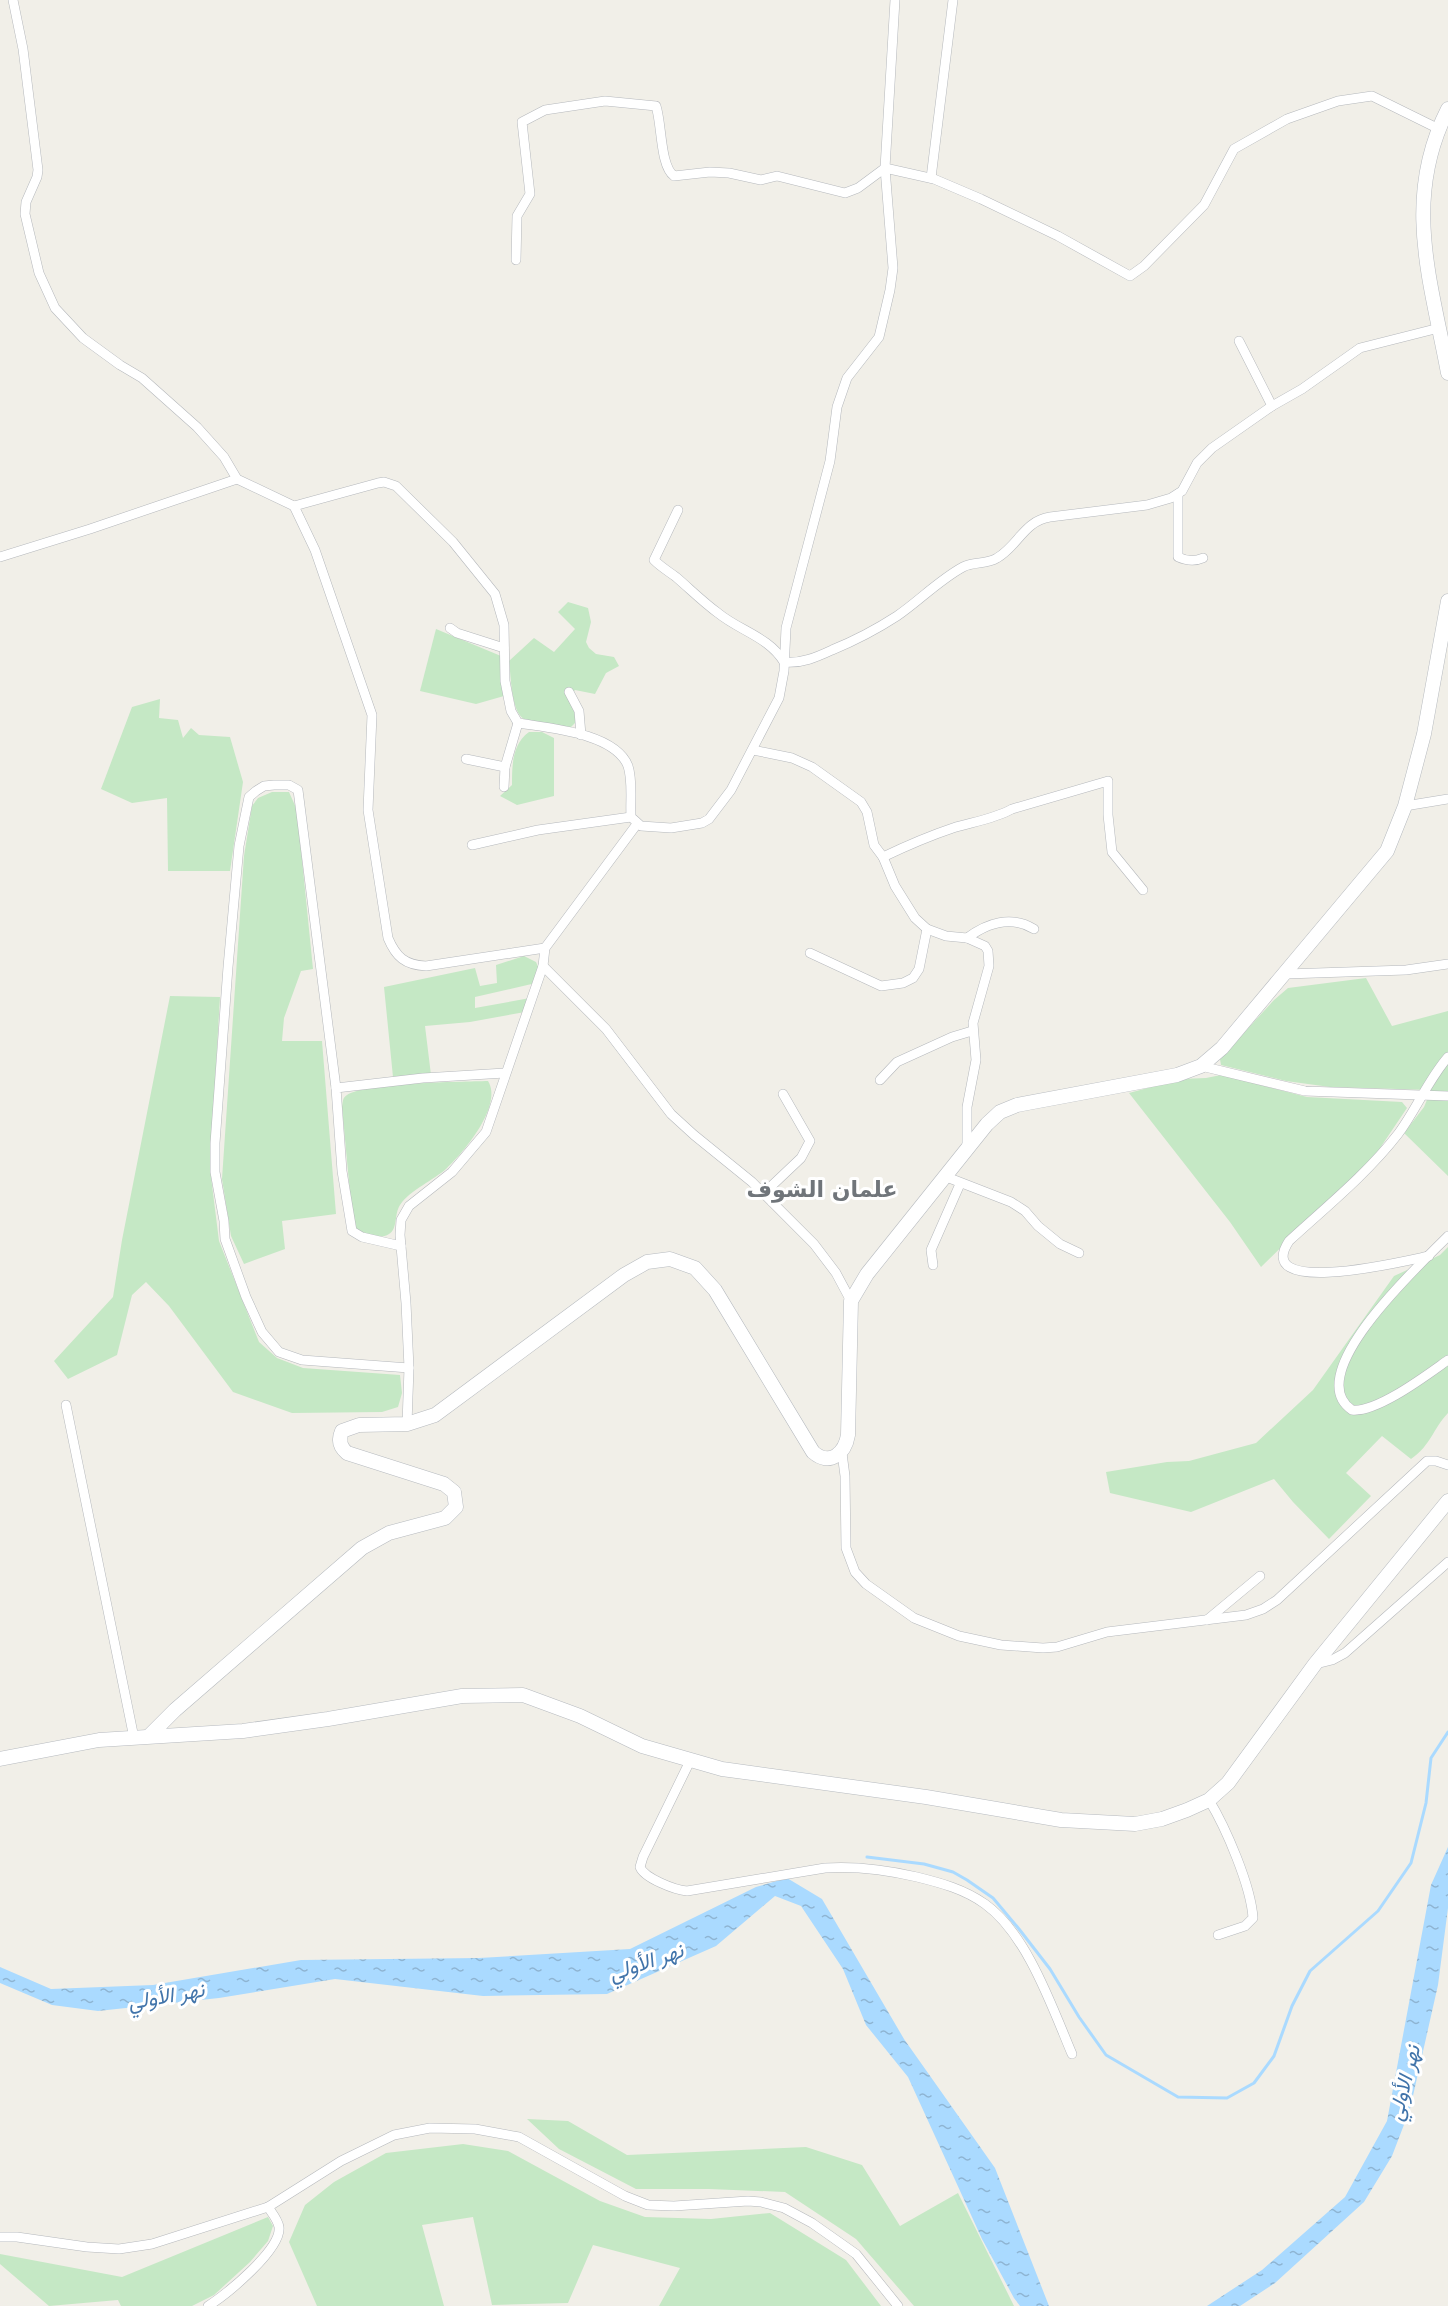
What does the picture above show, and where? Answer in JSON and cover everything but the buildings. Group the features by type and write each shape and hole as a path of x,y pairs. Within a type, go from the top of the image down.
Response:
{"street":[{"path":"13,0 23,49 38,170 38,177 26,202 25,214 39,273 46,292 55,308 83,338 152,385 197,427 224,457 237,479 294,506 319,560 372,715 368,810 388,938 392,949 399,958 408,963 426,966 545,948"},
{"path":"472,845 538,830 634,821 671,828 705,821 723,802 753,750 779,698 786,628 831,461 839,399 850,373 879,337 886,310 893,268 885,168 896,0"},
{"path":"931,178 953,0"},
{"path":"516,260 517,216 530,194 522,122 545,110 605,101 656,106 663,139 665,164 674,176 710,172 729,173 761,180 777,176 845,193 858,188 885,168 931,178 1058,236 1130,276 1151,259 1204,205 1234,149 1287,119 1338,101 1371,96 1439,129"},
{"path":"1448,109 1428,162 1422,211 1428,276 1448,373"},
{"path":"678,510 654,560 717,613 775,649 784,662 794,663 814,658 849,643 897,616 966,565 988,562 999,557 1022,533 1039,521 1050,517 1147,505 1178,494 1206,453 1360,348 1439,328"},
{"path":"1239,341 1272,406"},
{"path":"0,557 237,479"},
{"path":"294,506 378,483 396,486 453,542 495,594 504,625 505,681 511,711 519,723 600,741 614,749 623,758 629,770 634,821 545,948 543,966 490,1122 479,1142 452,1172 414,1201 404,1212 400,1227 400,1246 409,1368 408,1424"},
{"path":"1178,494 1178,557 1186,561 1197,561 1203,558"},
{"path":"149,1736 175,1710 362,1548 389,1533 439,1520 453,1512 457,1503 454,1492 450,1488 352,1456 340,1445 342,1431 353,1426 408,1424 442,1410 599,1292 632,1269 654,1260 670,1259 695,1268 716,1290 813,1452 820,1457 836,1456 842,1453 848,1435 851,1301 867,1274 944,1176 994,1118 1017,1105 1168,1077 1201,1066 1231,1039 1387,851 1405,806 1424,734 1448,601"},
{"path":"450,628 457,633 504,648"},
{"path":"568,692 579,711 581,735"},
{"path":"504,787 505,767 519,723"},
{"path":"753,750 792,758 812,767 826,779 848,791 861,802 867,812 874,845 883,857 908,909 927,928 946,936 967,938 985,946 990,957 972,1031 976,1060 967,1107 967,1149"},
{"path":"465,759 505,767"},
{"path":"883,857 923,838 1108,781 1107,815 1112,852 1143,890"},
{"path":"400,1246 362,1238 352,1231 342,1171 336,1088 298,790 289,785 264,786 249,797 239,846 228,967 215,1153 215,1172 225,1239 262,1332 279,1352 302,1360 409,1368"},
{"path":"1405,806 1448,799"},
{"path":"967,938 979,929 1011,921 1026,924 1034,929"},
{"path":"810,953 881,986 903,983 913,978 919,969 927,928"},
{"path":"1286,974 1396,970 1448,964"},
{"path":"543,966 606,1029 671,1114 764,1193 814,1244 830,1263 851,1301"},
{"path":"880,1080 897,1062 972,1031"},
{"path":"1429,1256 1373,1268 1313,1272 1292,1269 1282,1258 1283,1250 1289,1241 1380,1155 1399,1133 1438,1068 1448,1057"},
{"path":"1201,1066 1305,1091 1422,1097 1448,1096"},
{"path":"336,1088 423,1078 505,1073"},
{"path":"764,1193 801,1158 810,1141 783,1094"},
{"path":"944,1176 1011,1202 1025,1211 1038,1226 1060,1244 1079,1253"},
{"path":"933,1265 931,1250 960,1184"},
{"path":"1448,1236 1380,1306 1356,1339 1340,1379 1339,1386 1343,1401 1352,1410 1365,1409 1406,1388 1448,1360"},
{"path":"66,1405 134,1738"},
{"path":"842,1453 845,1476 845,1538 852,1564 866,1584 914,1618 959,1636 1001,1645 1043,1648 1057,1647 1107,1632 1246,1616 1269,1605 1427,1461 1448,1465"},
{"path":"0,1759 99,1740 243,1731 462,1696 523,1695 580,1716 642,1746 722,1769 926,1797 1061,1820 1135,1824 1162,1819 1209,1800 1228,1783 1316,1664 1448,1501"},
{"path":"1316,1664 1332,1660 1345,1653 1448,1562"},
{"path":"1206,1621 1260,1576"},
{"path":"690,1761 643,1857 640,1867 643,1873 669,1886 687,1891 825,1868 847,1867 902,1874 957,1888 992,1909 1014,1937 1032,1965 1072,2054"},
{"path":"1209,1800 1235,1856 1253,1918 1245,1926 1218,1935"},
{"path":"0,2237 17,2237 87,2247 127,2248 152,2244 268,2207 341,2161 394,2135 430,2128 491,2131 519,2137 625,2196 648,2205 674,2206 748,2201 784,2208 812,2223 856,2254 898,2306"},
{"path":"208,2306 254,2268 278,2238 277,2221 268,2207"}],"green space":[{"path":"568,602 588,608 591,622 586,642 589,648 596,654 614,657 619,666 606,673 595,694 575,690 569,698 575,707 576,722 570,728 534,723 520,715 514,701 509,661 534,638 554,652 575,629 558,612"},
{"path":"436,629 501,656 504,696 476,704 420,691"},
{"path":"160,699 159,718 178,720 183,738 191,728 199,735 230,737 243,782 230,871 168,871 167,798 132,803 101,789 132,707"},
{"path":"529,732 542,732 554,738 554,796 517,805 500,796 512,785 516,749"},
{"path":"272,792 289,792 297,810 313,969 301,971 284,1018 282,1041 322,1041 336,1214 282,1221 285,1249 244,1264 231,1236 222,1179 244,856 252,806 258,798"},
{"path":"524,956 536,962 540,971 536,983 475,997 475,1008 530,998 525,1012 470,1022 425,1026 431,1075 393,1077 384,987 475,968 480,986 497,983 496,965"},
{"path":"1366,978 1392,1026 1448,1011 1448,1176 1404,1133 1424,1107 1431,1090 1330,1087 1286,1081 1221,1065 1220,1059 1274,1000 1288,988"},
{"path":"170,996 220,997 210,1169 219,1241 259,1342 277,1358 303,1368 400,1375 402,1393 398,1407 382,1412 292,1413 233,1392 169,1306 146,1282 132,1295 117,1355 68,1379 54,1361 113,1297"},
{"path":"1221,1075 1307,1097 1402,1102 1407,1108 1376,1154 1261,1267 1230,1222 1129,1093 1181,1079"},
{"path":"488,1081 491,1091 486,1115 463,1151 441,1173 405,1199 398,1209 392,1232 385,1236 378,1236 358,1231 353,1225 342,1107 344,1097 374,1087"},
{"path":"1448,1247 1448,1413 1428,1442 1411,1459 1382,1436 1346,1473 1371,1496 1329,1539 1274,1479 1191,1512 1110,1493 1106,1472 1167,1462 1189,1461 1256,1443 1313,1390 1394,1276 1440,1255"},
{"path":"527,2119 568,2121 627,2155 806,2147 862,2165 900,2226 958,2193 1014,2306 914,2306 856,2239 785,2192 636,2189 559,2149"},
{"path":"463,2144 508,2151 600,2201 645,2217 711,2219 770,2213 846,2260 881,2306 659,2306 680,2268 593,2245 568,2303 492,2305 473,2217 422,2225 444,2306 317,2306 289,2242 305,2205 334,2182 386,2153"},
{"path":"268,2217 273,2226 268,2241 250,2262 214,2295 192,2306 121,2306 118,2300 49,2306 0,2264 0,2254 122,2277"}],"water":[{"name":"نهر الأولي","path":"1448,1847 1448,1908 1438,1985 1410,2109 1392,2156 1364,2202 1275,2283 1240,2306 1207,2306 1262,2270 1345,2197 1387,2121 1431,1885"},
{"name":"نهر الأولي","path":"787,1878 822,1899 904,2039 995,2168 1049,2306 1020,2306 1014,2298 982,2239 908,2077 866,2025 843,1969 801,1906 775,1896 716,1946 607,1994 483,1996 335,1979 219,1998 98,2011 52,2005 0,1983 0,1967 51,1989 153,1985 301,1960 479,1958 630,1949 756,1887"}],"waterway":[{"path":"867,1857 924,1864 953,1872 967,1880 993,1898 1019,1929 1050,1969 1079,2017 1106,2055 1178,2097 1227,2098 1254,2083 1274,2056 1292,2006 1310,1971 1378,1911 1411,1863 1426,1803 1431,1758 1448,1732"}],"district":[{"name":"علمان الشوف","path":"822,1189"}]}
